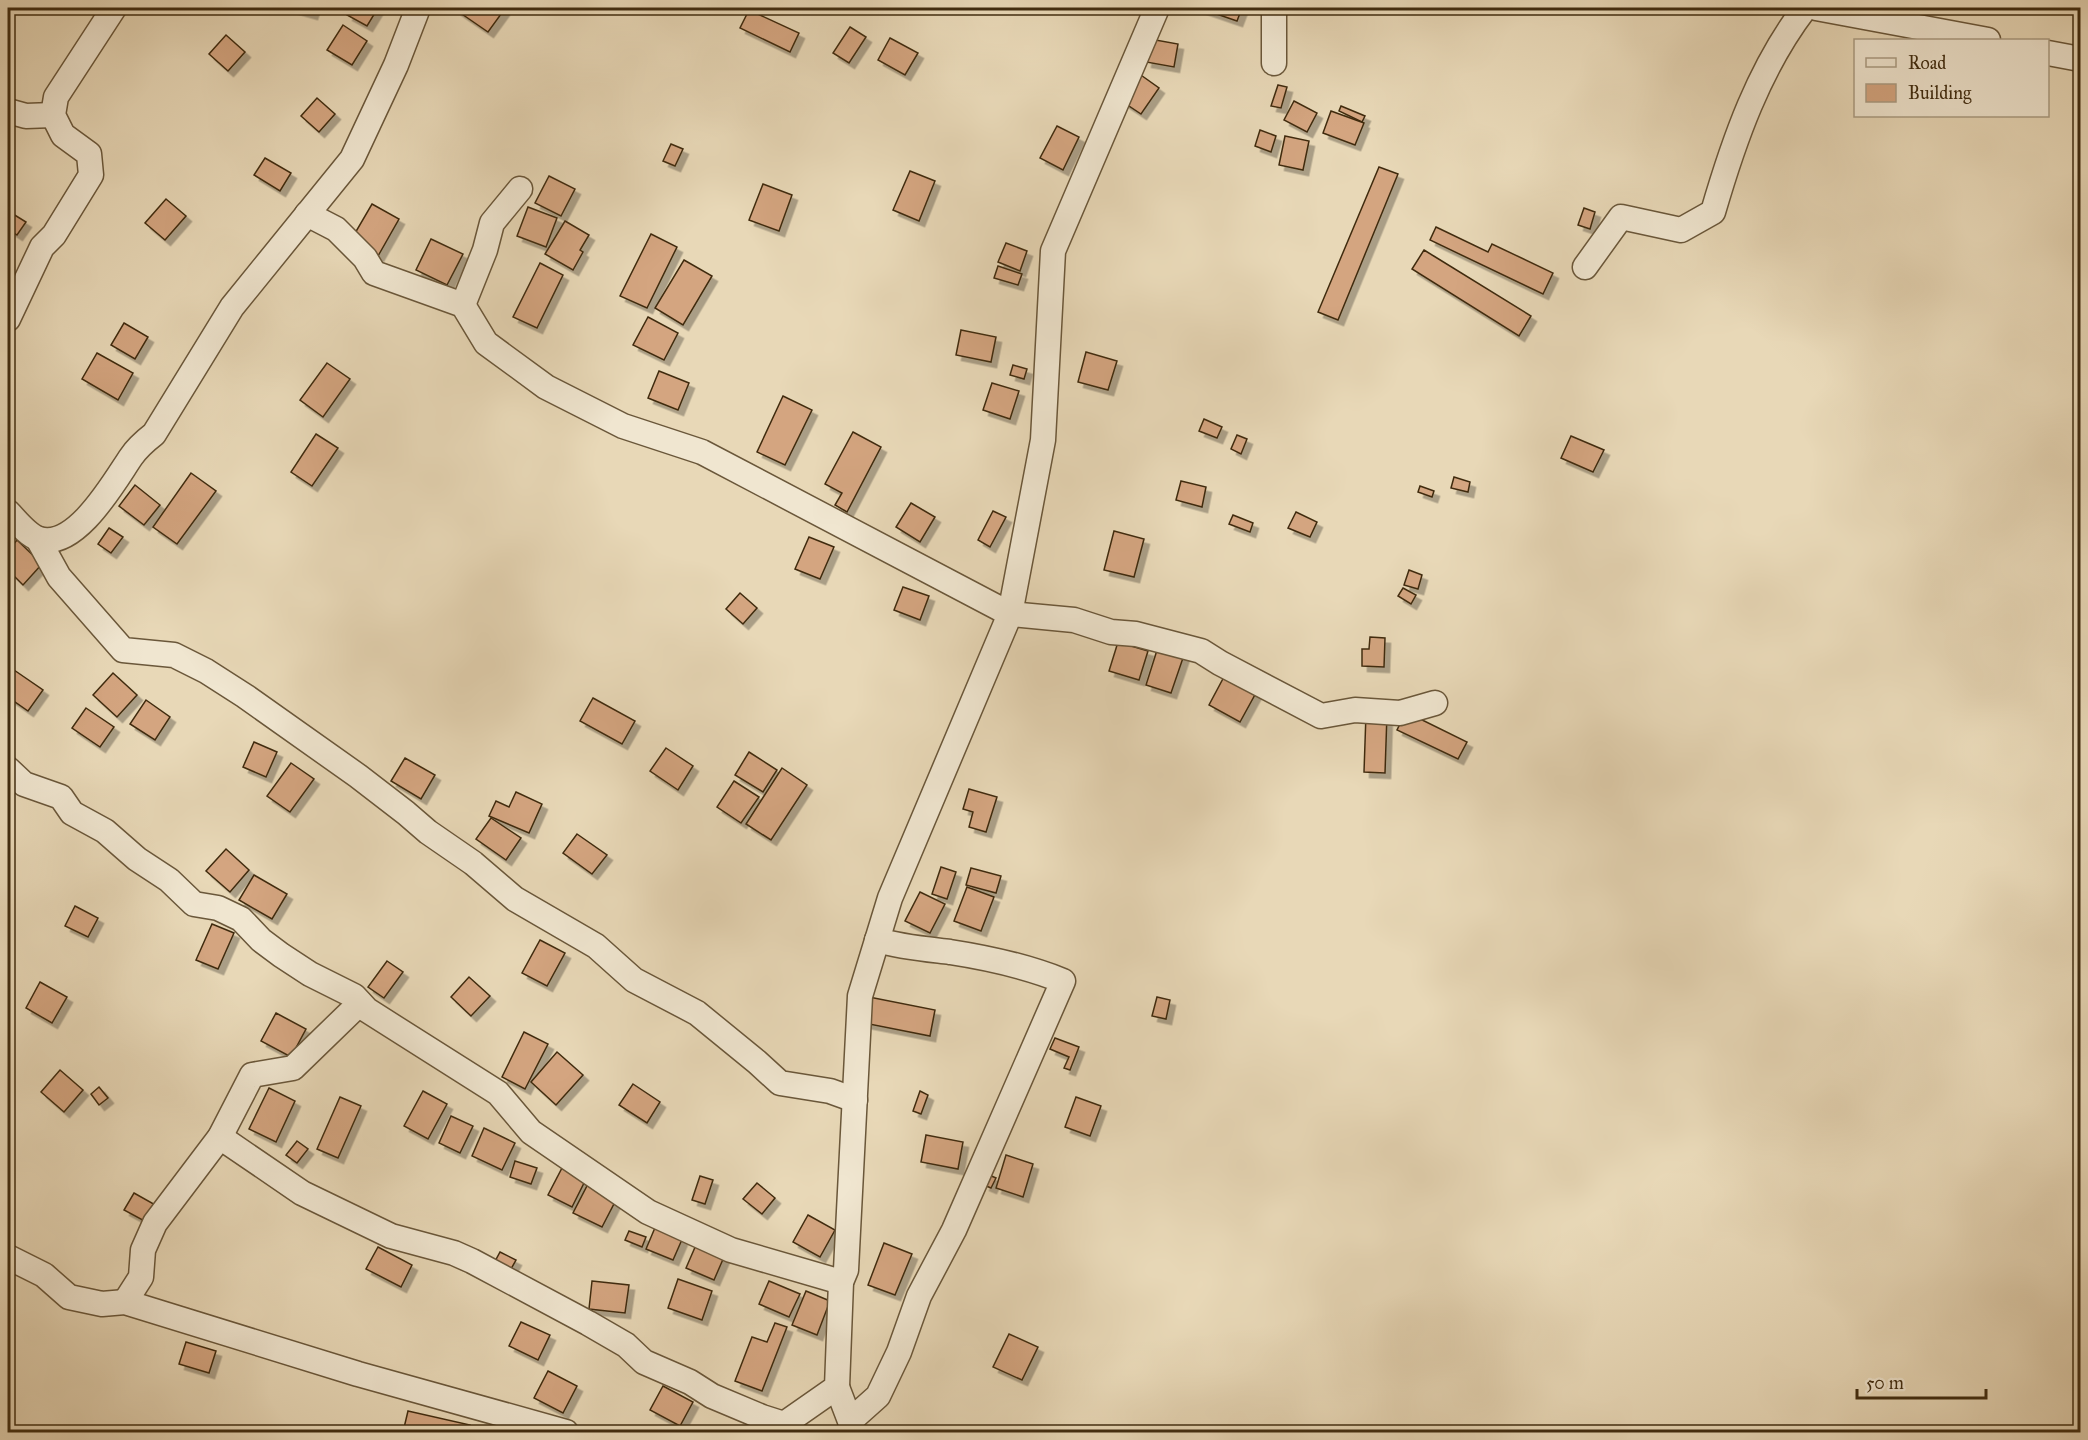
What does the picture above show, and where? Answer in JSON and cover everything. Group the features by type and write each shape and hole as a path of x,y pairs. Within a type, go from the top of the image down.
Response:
{"street":[{"path":"8,319 42,247 54,235 92,175 90,154 63,135 53,115 56,97 114,8"},
{"path":"42,547 50,540 63,537 95,511 132,456 154,434 231,307 352,159 396,65 418,8"},
{"path":"877,940 912,948 1003,962 1035,970 1063,981 954,1230 919,1296 899,1352 878,1396 850,1420 837,1387 841,1282 846,1270 860,996 877,940 890,898 1010,614 1043,440 1053,251 1157,8"},
{"path":"1275,8 1275,63"},
{"path":"1585,267 1621,218 1681,230 1713,212 1742,121 1784,36 1805,8"},
{"path":"1816,8 1983,39"},
{"path":"2049,52 2080,59"},
{"path":"8,111 26,116 53,115"},
{"path":"463,305 485,250 492,224 520,189"},
{"path":"307,214 336,229 365,258 374,273 463,305 486,343 546,387 622,426 702,452 1010,614 1074,620 1111,632 1136,634 1201,651 1321,716 1355,710 1400,713 1435,703"},
{"path":"8,512 42,547 59,577 123,650 174,655 206,671 358,776 428,832 472,863 515,899 596,946 634,980 697,1013 780,1083 830,1091 855,1100"},
{"path":"8,769 24,784 61,797 72,813 105,831 136,859 169,880 194,904 218,908 242,919 261,940 281,955 310,974 354,996 367,1010 498,1093 531,1132 648,1212 731,1250 841,1282"},
{"path":"125,1302 141,1277 143,1250 155,1223 220,1137 252,1075 293,1068 360,1003"},
{"path":"220,1137 302,1193 391,1236 454,1253 472,1261 626,1345 644,1362 690,1382 711,1396 784,1428 837,1387"},
{"path":"8,1257 44,1275 69,1298 102,1304 125,1302 358,1374 566,1432"}],"building":[{"path":"291,8 314,8 312,14"},
{"path":"351,8 378,8 367,26 347,15"},
{"path":"458,8 501,8 504,10 488,32 456,10"},
{"path":"1199,8 1242,8 1237,21"},
{"path":"749,10 799,33 790,52 740,28"},
{"path":"343,25 367,41 352,65 327,50"},
{"path":"850,27 866,37 849,63 833,53"},
{"path":"226,35 245,52 228,71 209,54"},
{"path":"890,38 918,53 905,75 878,60"},
{"path":"1150,39 1178,44 1174,67 1146,62"},
{"path":"1138,73 1159,88 1141,114 1120,100"},
{"path":"1278,85 1287,87 1281,108 1271,106"},
{"path":"317,98 335,114 319,132 301,116"},
{"path":"1294,101 1317,113 1307,132 1284,120"},
{"path":"1341,106 1365,116 1362,122 1339,111"},
{"path":"1331,111 1364,123 1355,145 1323,133"},
{"path":"1057,126 1079,137 1063,170 1040,158"},
{"path":"1260,130 1276,136 1271,152 1255,146"},
{"path":"1285,136 1309,141 1303,170 1279,165"},
{"path":"671,144 683,149 675,166 663,161"},
{"path":"265,158 291,173 280,191 254,175"},
{"path":"1379,167 1398,174 1338,320 1318,312"},
{"path":"910,171 935,181 919,221 893,210"},
{"path":"549,176 575,189 561,216 535,203"},
{"path":"763,184 792,195 779,231 749,220"},
{"path":"166,199 186,216 165,240 145,223"},
{"path":"372,204 399,219 378,256 351,240"},
{"path":"528,207 557,218 546,247 517,236"},
{"path":"1584,208 1595,212 1590,229 1578,225"},
{"path":"13,214 26,222 17,235 8,229 8,222"},
{"path":"565,221 589,235 580,250 583,252 573,270 545,254"},
{"path":"1436,227 1488,252 1492,244 1553,273 1543,294 1430,240"},
{"path":"651,234 677,247 647,308 620,296"},
{"path":"431,239 463,254 447,285 416,270"},
{"path":"1006,243 1027,251 1020,271 998,262"},
{"path":"1424,250 1531,316 1519,336 1412,269"},
{"path":"684,260 712,276 683,325 655,308"},
{"path":"540,263 563,275 537,328 513,317"},
{"path":"998,266 1022,274 1018,285 994,278"},
{"path":"648,317 678,333 664,360 633,345"},
{"path":"124,323 148,337 135,359 111,345"},
{"path":"961,330 996,337 991,362 956,355"},
{"path":"1086,352 1117,361 1108,390 1078,382"},
{"path":"97,353 133,373 118,400 82,379"},
{"path":"327,363 350,379 323,417 300,400"},
{"path":"1013,365 1027,369 1024,379 1010,375"},
{"path":"659,371 689,383 678,410 648,398"},
{"path":"992,383 1019,391 1010,419 983,410"},
{"path":"783,396 812,410 785,465 757,452"},
{"path":"1204,419 1222,427 1217,438 1199,431"},
{"path":"853,432 881,447 847,512 835,505 842,493 825,484"},
{"path":"316,434 338,448 312,486 291,472"},
{"path":"1237,435 1247,439 1241,454 1231,449"},
{"path":"1571,436 1604,450 1593,472 1561,458"},
{"path":"191,473 216,491 177,544 153,527"},
{"path":"1454,477 1470,482 1468,492 1451,488"},
{"path":"1181,481 1206,487 1202,507 1176,500"},
{"path":"135,485 160,505 144,525 119,506"},
{"path":"1420,486 1434,491 1432,497 1418,492"},
{"path":"911,503 935,517 920,542 896,527"},
{"path":"993,511 1006,517 990,547 978,540"},
{"path":"1296,512 1317,522 1310,537 1288,528"},
{"path":"1233,515 1253,523 1250,532 1229,524"},
{"path":"109,528 123,537 111,553 98,544"},
{"path":"1114,531 1144,539 1134,577 1104,570"},
{"path":"809,537 834,547 820,579 795,569"},
{"path":"17,540 42,564 23,585 8,570 8,551"},
{"path":"1409,570 1422,575 1418,589 1404,585"},
{"path":"903,587 929,596 920,620 894,610"},
{"path":"1403,588 1416,595 1411,604 1398,596"},
{"path":"740,593 757,608 743,624 726,609"},
{"path":"1370,637 1385,638 1384,667 1362,666 1362,649 1369,649"},
{"path":"1118,642 1148,651 1139,680 1109,671"},
{"path":"1158,647 1184,655 1171,693 1146,685"},
{"path":"14,670 43,690 28,711 8,697 8,679"},
{"path":"113,673 137,695 117,717 93,695"},
{"path":"1225,675 1257,691 1240,722 1209,705"},
{"path":"593,698 635,721 622,744 580,721"},
{"path":"146,700 170,717 155,740 130,724"},
{"path":"86,708 114,727 100,747 72,728"},
{"path":"1406,712 1467,742 1458,759 1397,730"},
{"path":"1366,714 1387,714 1385,773 1364,772"},
{"path":"254,742 277,752 266,777 243,767"},
{"path":"666,748 693,766 678,790 650,771"},
{"path":"749,752 777,770 763,792 735,775"},
{"path":"405,758 435,775 421,799 391,781"},
{"path":"291,763 314,779 290,812 267,796"},
{"path":"782,768 807,785 771,840 746,824"},
{"path":"734,781 759,797 741,823 717,807"},
{"path":"969,789 997,797 986,832 969,827 973,812 963,809"},
{"path":"516,792 542,804 529,833 489,816 496,801 509,807"},
{"path":"491,818 521,838 506,860 476,839"},
{"path":"577,834 607,855 592,874 563,853"},
{"path":"226,849 249,870 230,892 206,871"},
{"path":"941,867 956,872 947,899 932,894"},
{"path":"971,868 1001,876 996,893 966,885"},
{"path":"254,875 287,894 272,919 239,900"},
{"path":"967,887 994,897 981,931 954,921"},
{"path":"920,892 945,904 930,933 905,921"},
{"path":"75,906 98,918 88,937 65,926"},
{"path":"212,924 234,933 218,969 196,960"},
{"path":"540,940 565,953 547,986 522,973"},
{"path":"387,961 403,972 384,998 368,987"},
{"path":"469,977 490,996 471,1016 451,997"},
{"path":"40,982 67,997 52,1023 26,1008"},
{"path":"869,997 935,1010 930,1036 864,1023"},
{"path":"1157,997 1170,1000 1166,1019 1152,1016"},
{"path":"276,1013 306,1029 291,1057 261,1041"},
{"path":"524,1032 548,1044 525,1089 502,1077"},
{"path":"1055,1038 1079,1047 1070,1070 1064,1068 1069,1057 1050,1049"},
{"path":"557,1052 583,1075 556,1105 531,1082"},
{"path":"60,1070 83,1090 64,1112 41,1092"},
{"path":"633,1084 660,1102 647,1123 619,1105"},
{"path":"99,1087 108,1098 99,1105 91,1094"},
{"path":"269,1088 295,1101 276,1142 249,1129"},
{"path":"423,1091 447,1104 428,1139 404,1126"},
{"path":"920,1091 928,1095 921,1114 913,1111"},
{"path":"340,1097 361,1106 338,1158 317,1149"},
{"path":"1076,1097 1101,1106 1090,1136 1065,1127"},
{"path":"451,1116 473,1126 460,1153 439,1143"},
{"path":"484,1128 515,1143 502,1170 472,1156"},
{"path":"926,1135 963,1142 958,1169 921,1162"},
{"path":"297,1141 308,1149 297,1163 286,1155"},
{"path":"1006,1155 1033,1164 1023,1197 996,1188"},
{"path":"515,1161 537,1168 531,1184 510,1177"},
{"path":"562,1168 586,1179 572,1207 548,1195"},
{"path":"989,1175 996,1178 991,1188 984,1185"},
{"path":"700,1176 713,1180 705,1204 692,1200"},
{"path":"589,1182 618,1196 602,1227 573,1213"},
{"path":"757,1183 775,1198 762,1214 743,1199"},
{"path":"134,1193 159,1207 150,1224 124,1210"},
{"path":"808,1215 835,1230 820,1257 793,1242"},
{"path":"657,1223 684,1235 673,1260 646,1249"},
{"path":"629,1231 646,1237 642,1247 625,1240"},
{"path":"884,1243 912,1254 895,1295 868,1285"},
{"path":"696,1245 724,1257 714,1280 686,1268"},
{"path":"378,1247 412,1265 401,1287 366,1269"},
{"path":"500,1252 516,1260 507,1276 492,1267"},
{"path":"678,1279 712,1291 702,1320 668,1308"},
{"path":"592,1281 629,1285 625,1313 589,1309"},
{"path":"769,1281 800,1294 789,1317 759,1304"},
{"path":"806,1291 830,1301 817,1335 792,1325"},
{"path":"521,1322 550,1335 538,1360 509,1346"},
{"path":"775,1323 787,1327 762,1391 735,1381 752,1337 767,1342"},
{"path":"1009,1334 1038,1347 1022,1380 993,1367"},
{"path":"186,1342 216,1351 209,1373 179,1364"},
{"path":"548,1371 577,1386 563,1413 534,1398"},
{"path":"663,1386 693,1402 680,1426 650,1410"},
{"path":"408,1411 470,1425 468,1432 403,1432"}]}
